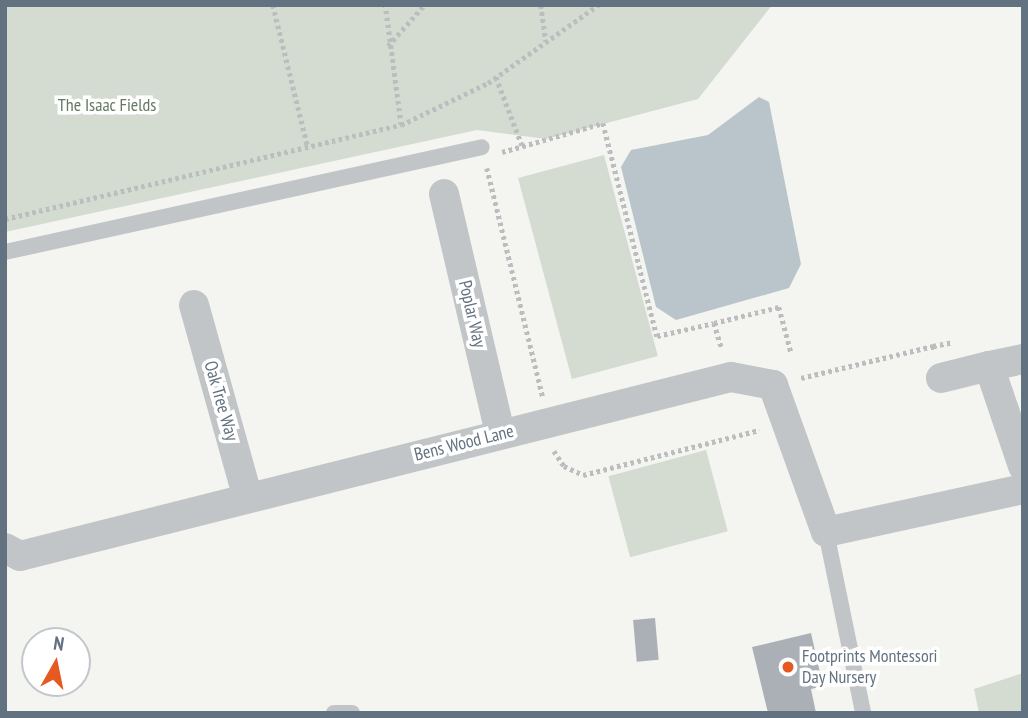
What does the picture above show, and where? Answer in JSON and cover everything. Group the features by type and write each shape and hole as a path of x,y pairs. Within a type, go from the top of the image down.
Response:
{"street":[{"name":"Poplar Way","path":"444,194 500,433"},
{"name":"Oak Tree Way","path":"194,305 248,498"},
{"path":"941,378 1023,359"},
{"path":"989,366 1023,466"},
{"name":"Bens Wood Lane","path":"5,548 20,556 731,377 773,384"},
{"path":"773,384 826,532 1023,489"}],"lane":[{"path":"5,252 483,152"},
{"path":"826,532 863,713"},
{"path":"334,713 352,713"}],"path":[{"path":"273,5 308,147"},
{"path":"385,5 387,47 401,125"},
{"path":"387,47 424,5"},
{"path":"541,5 546,42"},
{"path":"5,219 401,125 496,77 598,5"},
{"path":"496,77 522,145"},
{"path":"786,423 583,475 554,453 549,421 483,152 522,145 603,122 657,336 779,307 791,352"},
{"path":"714,323 731,377"},
{"path":"773,384 933,346 941,378"}],"green space":[{"name":"The Isaac Fields","path":"5,5 772,5 698,99 546,139 477,130 5,232"},
{"path":"604,155 658,356 572,379 518,178"},
{"path":"706,450 728,531 630,557 608,476"},
{"path":"1023,673 1023,713 979,713 974,689"}],"shaded area":[{"path":"759,97 769,102 801,264 789,288 676,320 656,307 621,167 631,150 708,135"}],"building":[{"path":"655,618 659,660 637,662 633,620"},
{"name":"Footprints Montessori Day Nursery","path":"811,633 823,686 811,689 816,713 768,713 752,647"}],"place":[{"name":"Footprints Montessori Day Nursery","path":"788,667"}]}
